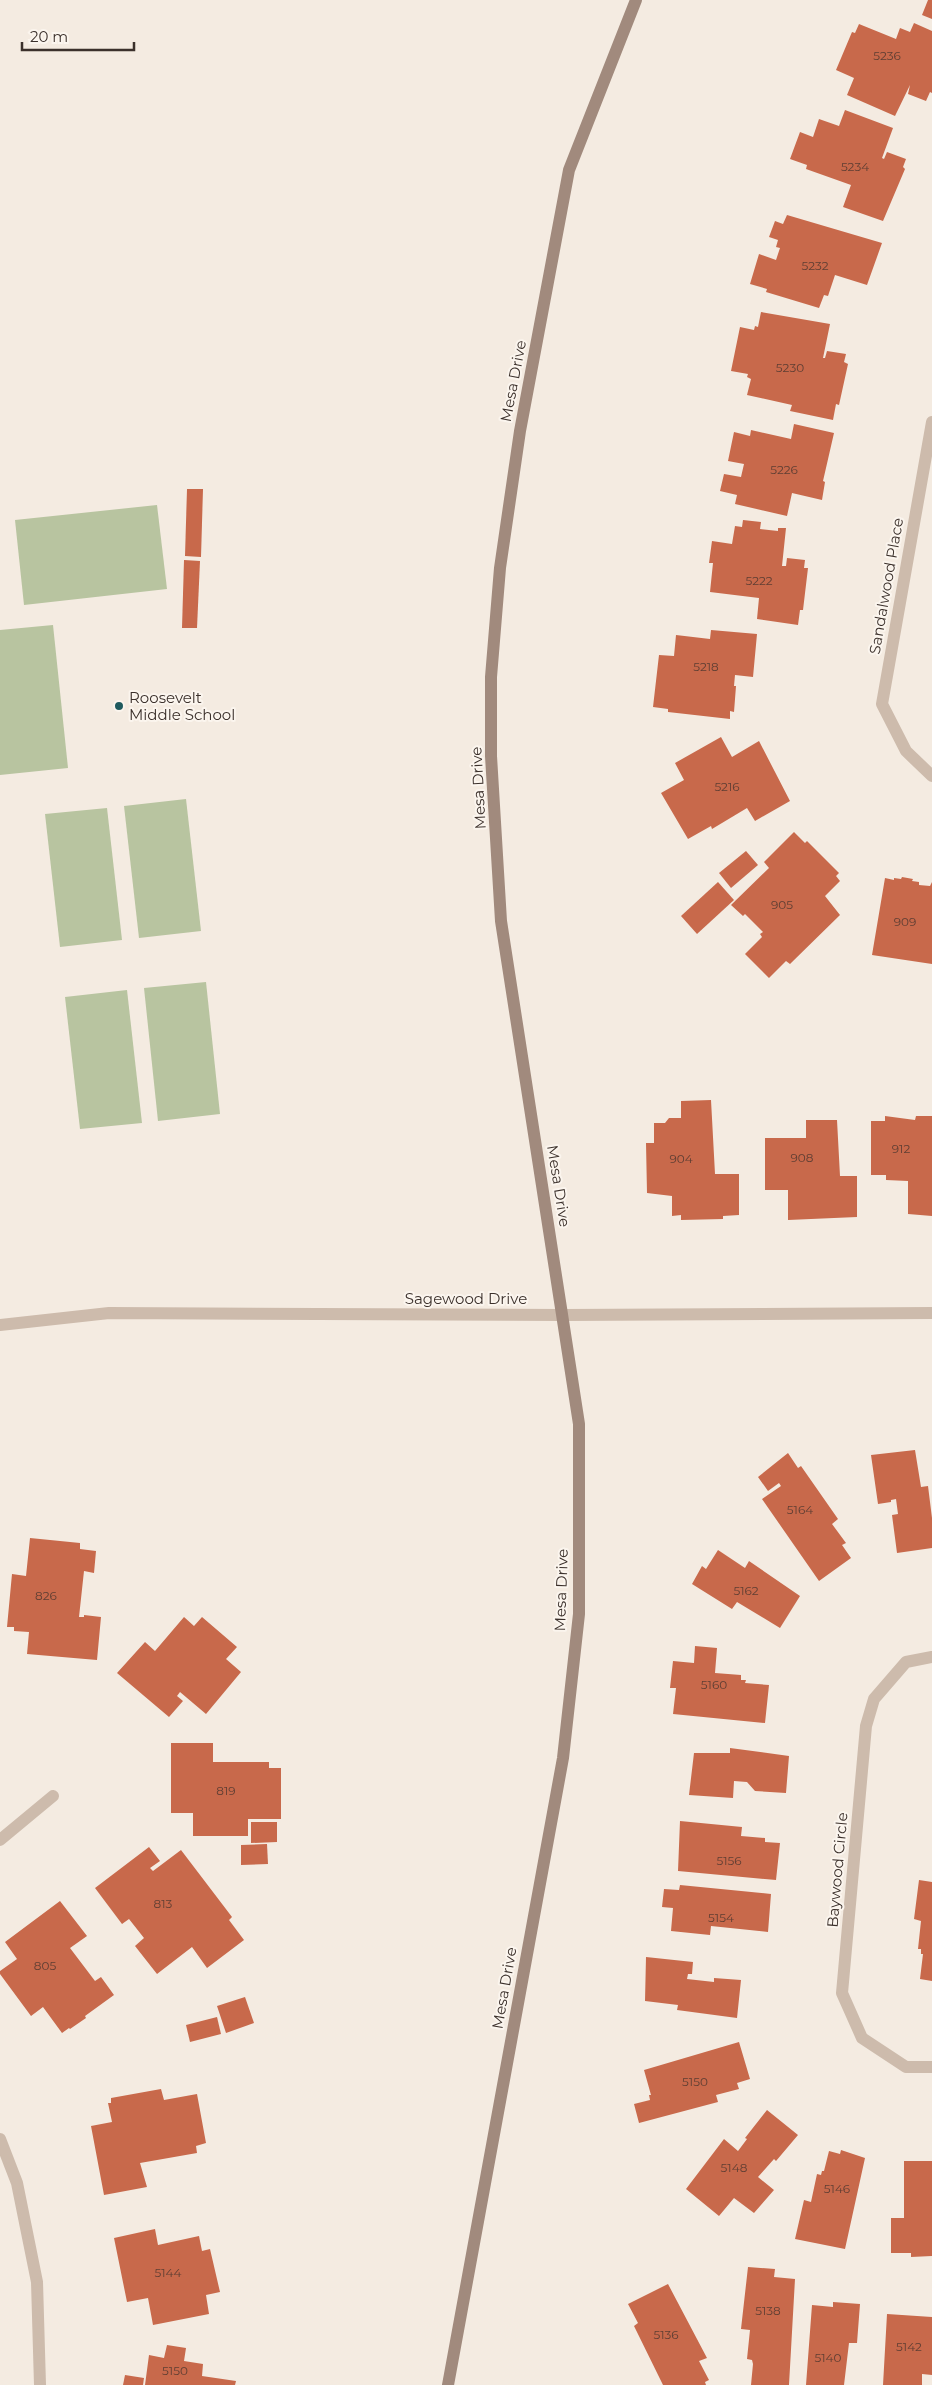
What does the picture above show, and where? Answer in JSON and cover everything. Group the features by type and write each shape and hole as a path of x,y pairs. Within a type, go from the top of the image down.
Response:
{"main road":[{"name":"Mesa Drive","path":"448,2385 563,1758 579,1614 579,1424 501,921 492,756 492,677 500,568 520,432 569,170 636,0"}],"street":[{"name":"Sandalwood Place","path":"932,422 882,704 906,751 932,776"},
{"name":"Sagewood Drive","path":"0,1325 109,1313 563,1315 932,1313"},
{"name":"Baywood Circle","path":"932,1657 906,1662 874,1699 866,1726 842,1993 862,2038 906,2067 932,2066"},
{"path":"0,1840 53,1796"},
{"path":"0,2139 17,2183 37,2282 40,2385"}],"green space":[{"path":"157,505 167,589 24,605 15,520"},
{"path":"53,625 68,768 0,775 0,630"},
{"path":"186,799 201,931 139,938 124,806"},
{"path":"107,808 122,940 60,947 45,814"},
{"path":"206,982 220,1114 158,1121 144,988"},
{"path":"127,990 142,1123 80,1129 65,997"}],"building":[{"path":"928,0 932,0 932,19 922,15"},
{"path":"914,23 932,31 932,93 930,92 926,101 908,94 910,85 895,116 847,95 854,78 836,70 852,32 855,33 859,24 896,39 900,28 910,32"},
{"path":"845,110 893,128 882,158 884,159 887,152 906,159 903,167 905,169 883,221 843,207 851,185 806,169 807,165 790,159 800,132 813,137 819,119 839,126"},
{"path":"787,215 882,243 867,285 835,275 828,296 824,295 819,308 766,292 767,289 750,284 759,254 776,260 780,248 776,247 778,240 769,237 775,221 783,224"},
{"path":"761,312 830,324 823,358 825,358 827,351 846,354 844,362 848,364 839,405 836,404 833,420 790,411 792,405 747,395 751,379 747,377 748,374 731,371 740,327 754,330 755,326 758,327"},
{"path":"794,424 834,433 823,481 825,482 822,500 792,493 787,516 735,504 737,495 720,491 724,474 741,477 744,464 728,461 734,432 750,436 751,430 791,439"},
{"path":"187,489 203,489 201,557 185,556"},
{"path":"743,520 761,522 760,529 778,531 778,528 786,528 782,566 786,566 787,558 805,560 804,568 808,568 803,610 800,610 798,625 757,619 759,598 710,592 713,563 709,563 712,541 732,544 735,526 742,527"},
{"path":"184,560 200,561 197,628 182,628"},
{"path":"711,630 757,634 753,677 735,675 734,712 730,711 730,719 668,712 668,709 653,707 659,655 674,656 676,635 710,639"},
{"path":"721,737 732,757 759,741 790,801 755,821 747,808 712,829 711,826 688,839 661,793 684,780 675,763"},
{"path":"794,832 805,843 807,841 839,873 836,876 840,881 825,896 840,915 790,964 786,961 769,978 745,954 762,937 760,934 763,932 745,914 743,916 731,905 769,868 764,862"},
{"path":"746,851 758,865 731,888 719,873"},
{"path":"902,877 913,879 912,881 919,882 919,885 930,886 932,882 932,964 872,955 885,878 894,880 894,878 901,879"},
{"path":"718,882 734,900 697,934 681,916"},
{"path":"711,1100 715,1174 739,1174 739,1215 723,1216 723,1219 681,1220 681,1215 672,1216 672,1196 647,1193 646,1143 654,1143 654,1123 665,1123 669,1118 681,1118 681,1101"},
{"path":"885,1116 915,1120 916,1116 932,1116 932,1216 908,1214 908,1181 886,1180 886,1175 871,1175 871,1121 885,1121"},
{"path":"806,1120 837,1120 840,1176 857,1176 857,1217 788,1220 788,1190 765,1190 765,1138 806,1138"},
{"path":"915,1450 921,1487 928,1486 932,1518 932,1548 897,1553 892,1515 898,1514 896,1499 891,1500 891,1502 878,1504 871,1455"},
{"path":"788,1453 798,1468 801,1466 838,1519 832,1524 846,1543 842,1545 851,1558 819,1581 762,1499 781,1486 779,1483 768,1491 758,1477"},
{"path":"30,1538 80,1543 80,1549 96,1551 94,1573 84,1571 79,1617 84,1617 84,1615 101,1617 97,1660 27,1654 29,1632 14,1631 14,1627 7,1627 12,1574 26,1576"},
{"path":"718,1550 745,1568 749,1561 800,1596 780,1628 737,1602 732,1609 692,1584 702,1566 706,1569"},
{"path":"184,1617 194,1626 202,1617 237,1647 226,1659 241,1672 206,1714 180,1692 177,1696 183,1701 169,1717 117,1673 145,1642 155,1651"},
{"path":"695,1646 717,1648 715,1673 741,1675 741,1680 746,1680 745,1683 769,1685 765,1723 673,1714 676,1688 670,1688 673,1661 694,1663"},
{"path":"171,1743 213,1743 213,1762 269,1762 269,1768 281,1768 281,1819 248,1819 248,1836 193,1836 193,1813 171,1813"},
{"path":"730,1748 789,1756 786,1793 755,1791 747,1782 734,1781 733,1798 689,1795 694,1753 730,1753"},
{"path":"680,1821 742,1827 741,1836 765,1838 765,1842 780,1843 776,1880 678,1871"},
{"path":"251,1822 277,1822 277,1842 251,1843"},
{"path":"267,1844 268,1864 241,1865 241,1845"},
{"path":"149,1847 160,1861 150,1868 153,1871 181,1850 232,1917 229,1920 244,1940 207,1968 192,1947 157,1974 135,1946 144,1938 129,1919 122,1924 95,1888"},
{"path":"919,1880 932,1882 932,1981 920,1979 923,1954 921,1954 921,1949 918,1949 921,1921 914,1919"},
{"path":"680,1885 771,1894 768,1932 711,1926 710,1935 671,1931 673,1908 662,1907 664,1889 679,1890"},
{"path":"60,1901 87,1936 70,1948 95,1981 101,1977 114,1995 85,2016 86,2018 62,2033 43,2007 31,2016 0,1974 0,1971 17,1959 5,1942"},
{"path":"646,1957 693,1962 692,1974 688,1974 687,1979 714,1982 714,1978 741,1980 737,2018 677,2010 678,2005 645,2001"},
{"path":"245,1997 254,2023 226,2033 217,2006"},
{"path":"217,2017 221,2034 190,2042 186,2025"},
{"path":"739,2042 750,2079 737,2083 739,2089 716,2095 718,2102 639,2123 634,2104 650,2100 649,2095 651,2095 644,2070"},
{"path":"161,2089 164,2100 197,2094 206,2143 196,2146 197,2153 140,2163 147,2187 104,2195 91,2126 112,2122 108,2103 111,2103 111,2098"},
{"path":"767,2110 798,2135 776,2161 774,2159 758,2177 774,2190 754,2213 734,2198 719,2216 686,2189 724,2139 738,2151 747,2139 745,2138"},
{"path":"841,2150 865,2158 845,2249 795,2239 804,2200 811,2202 817,2174 821,2175 822,2171 824,2171 829,2151 840,2154"},
{"path":"904,2161 932,2161 932,2256 911,2257 911,2253 891,2253 891,2218 904,2218"},
{"path":"155,2229 158,2245 199,2236 202,2251 210,2249 220,2292 206,2295 209,2314 153,2325 148,2298 127,2302 114,2238"},
{"path":"748,2267 775,2269 774,2277 795,2279 789,2385 751,2385 753,2364 752,2360 747,2359 750,2330 741,2329"},
{"path":"668,2284 707,2358 699,2361 709,2380 705,2382 706,2385 663,2385 634,2326 638,2323 628,2304"},
{"path":"833,2302 860,2304 857,2343 849,2343 844,2385 806,2385 812,2305 833,2307"},
{"path":"887,2314 932,2317 932,2375 922,2374 922,2385 883,2385"},
{"path":"167,2345 186,2348 184,2361 203,2364 202,2376 236,2381 235,2385 145,2385 149,2355 164,2358"},
{"path":"125,2375 144,2378 143,2385 123,2385"}],"place":[{"name":"Roosevelt Middle School","path":"119,706"}]}
